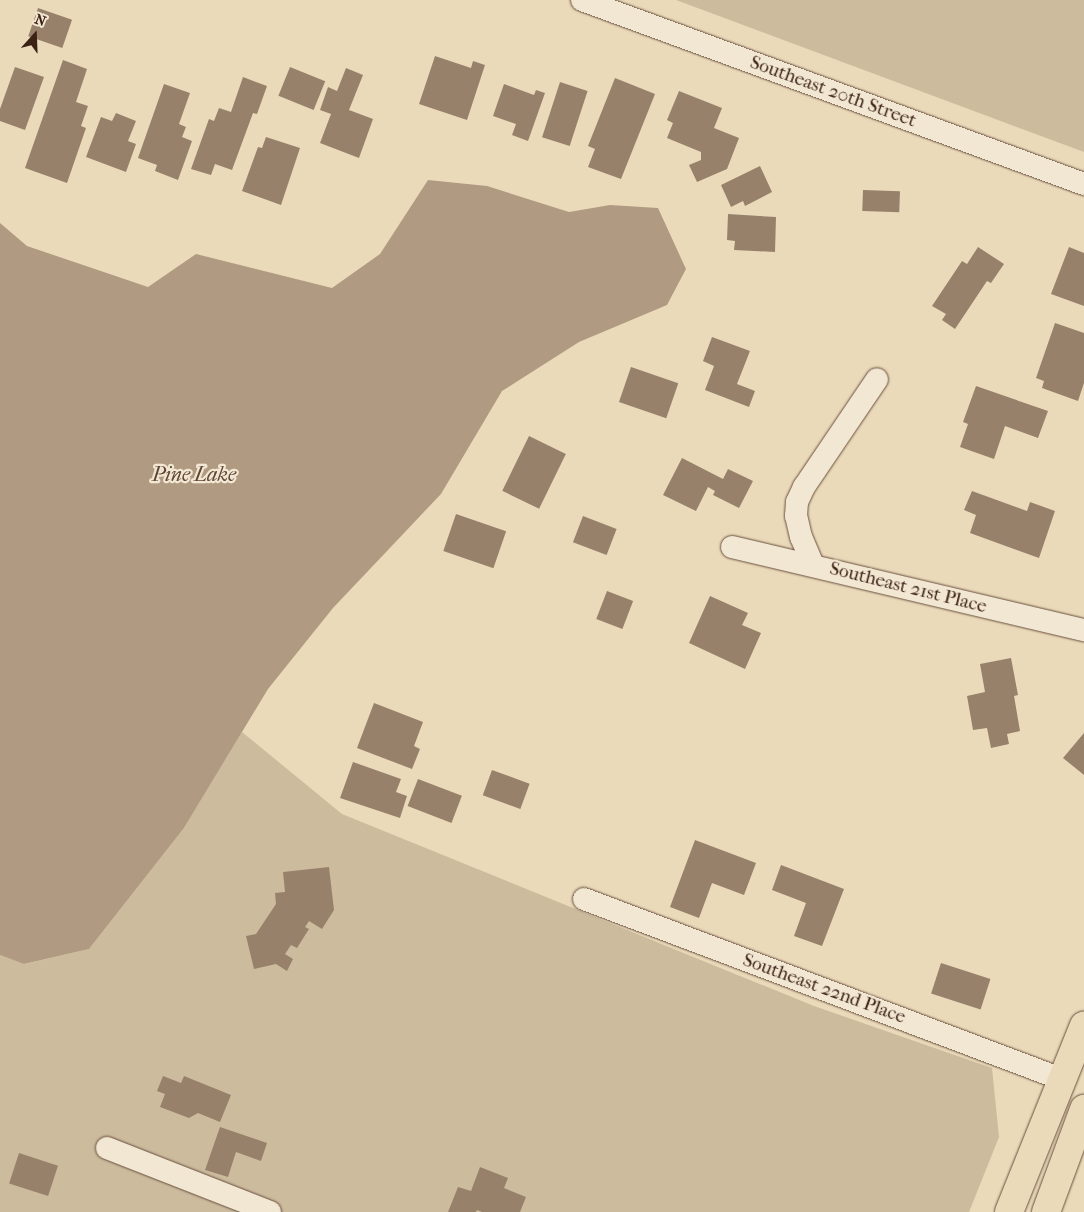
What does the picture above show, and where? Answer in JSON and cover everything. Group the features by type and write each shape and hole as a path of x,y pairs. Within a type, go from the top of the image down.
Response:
{"main road":[{"path":"1009,1212 1064,1080 1084,1025"},
{"path":"1046,1212 1084,1109"}],"street":[{"name":"Southeast 20th Street","path":"582,0 1084,184"},
{"path":"813,565 801,537 796,516 797,502 804,487 877,379"},
{"name":"Southeast 21st Place","path":"732,547 1084,630"},
{"name":"Southeast 22nd Place","path":"584,900 1064,1080"},
{"path":"107,1148 270,1212"}],"shaded area":[{"path":"676,0 1084,0 1084,152"},
{"path":"242,732 342,814 814,1006 992,1068 999,1137 969,1212 0,1212 0,955 25,964 89,949 184,828"}],"water":[{"name":"Pine Lake","path":"428,180 487,186 569,212 610,205 658,208 686,269 667,305 579,342 502,391 441,494 333,608 268,689 184,828 89,949 24,964 0,955 0,223 27,246 148,287 196,254 332,288 380,254"}],"building":[{"path":"38,8 72,20 62,48 28,36"},
{"path":"435,56 471,68 473,61 485,65 467,120 419,104"},
{"path":"63,60 87,69 76,102 88,106 81,126 86,128 67,183 25,168"},
{"path":"15,67 44,77 25,130 0,121 0,109"},
{"path":"290,67 325,81 314,110 278,96"},
{"path":"346,68 363,75 349,110 373,119 359,158 320,143 331,114 320,110 328,87 337,91"},
{"path":"243,77 267,86 257,114 253,113 232,170 215,164 211,175 191,169 209,119 214,121 219,108 231,112"},
{"path":"615,78 655,94 621,179 588,167 595,149 588,146"},
{"path":"560,82 588,91 570,146 542,137"},
{"path":"164,84 190,93 179,124 186,127 182,137 192,141 178,180 155,171 157,165 138,158"},
{"path":"504,84 534,95 536,90 545,93 528,141 512,135 516,124 493,116"},
{"path":"679,91 722,108 714,128 739,138 727,169 697,182 689,165 701,160 701,152 667,138 673,123 667,120"},
{"path":"116,113 136,121 128,141 136,144 126,172 86,157 101,117 112,121"},
{"path":"266,137 300,148 281,205 242,191 258,147 262,148"},
{"path":"760,166 772,192 745,206 743,201 731,207 721,185"},
{"path":"863,190 900,191 899,212 862,211"},
{"path":"728,214 776,217 775,252 734,250 735,241 727,240"},
{"path":"978,247 1004,264 991,283 987,281 955,329 942,320 946,314 932,306 962,261 967,264"},
{"path":"1069,247 1084,253 1084,306 1051,294"},
{"path":"1055,323 1084,333 1084,383 1078,401 1042,388 1044,381 1036,378"},
{"path":"712,337 750,351 737,384 755,391 749,407 705,390 714,366 703,361"},
{"path":"631,367 678,383 666,418 619,402"},
{"path":"976,386 1048,411 1038,438 1005,426 994,459 960,447 968,424 963,422"},
{"path":"529,436 566,454 539,509 502,491"},
{"path":"682,458 723,479 728,469 753,481 739,508 713,495 715,491 708,487 696,511 663,495"},
{"path":"972,491 1027,511 1030,502 1055,511 1039,558 970,533 976,515 964,510"},
{"path":"456,514 506,531 493,568 443,551"},
{"path":"583,516 617,529 607,555 573,542"},
{"path":"607,591 633,601 622,629 596,619"},
{"path":"710,596 748,613 742,625 761,633 745,669 689,643"},
{"path":"1011,658 1018,695 1014,696 1020,731 1007,734 1009,744 991,748 987,728 973,730 967,696 985,692 980,664"},
{"path":"374,703 423,722 414,746 420,749 412,769 357,748"},
{"path":"1084,733 1084,775 1063,758"},
{"path":"353,762 401,779 396,792 407,796 400,818 340,798"},
{"path":"492,770 530,784 520,809 483,795"},
{"path":"418,779 462,796 451,823 408,806"},
{"path":"695,840 756,863 744,895 712,883 699,918 670,907"},
{"path":"781,865 844,889 822,946 794,936 806,903 772,890"},
{"path":"329,867 334,910 322,929 309,921 305,927 309,929 297,948 291,945 285,954 293,959 287,971 276,964 254,969 246,936 256,934 276,904 275,893 285,892 283,872"},
{"path":"941,963 990,979 981,1010 931,993"},
{"path":"163,1076 181,1083 184,1076 231,1095 220,1122 198,1113 189,1118 160,1107 165,1094 157,1091"},
{"path":"220,1127 267,1143 261,1161 236,1152 228,1177 205,1170"},
{"path":"19,1153 58,1166 48,1196 9,1183"},
{"path":"480,1167 508,1178 504,1188 526,1197 520,1212 482,1212 477,1210 476,1212 448,1212 458,1187 471,1191"}]}
